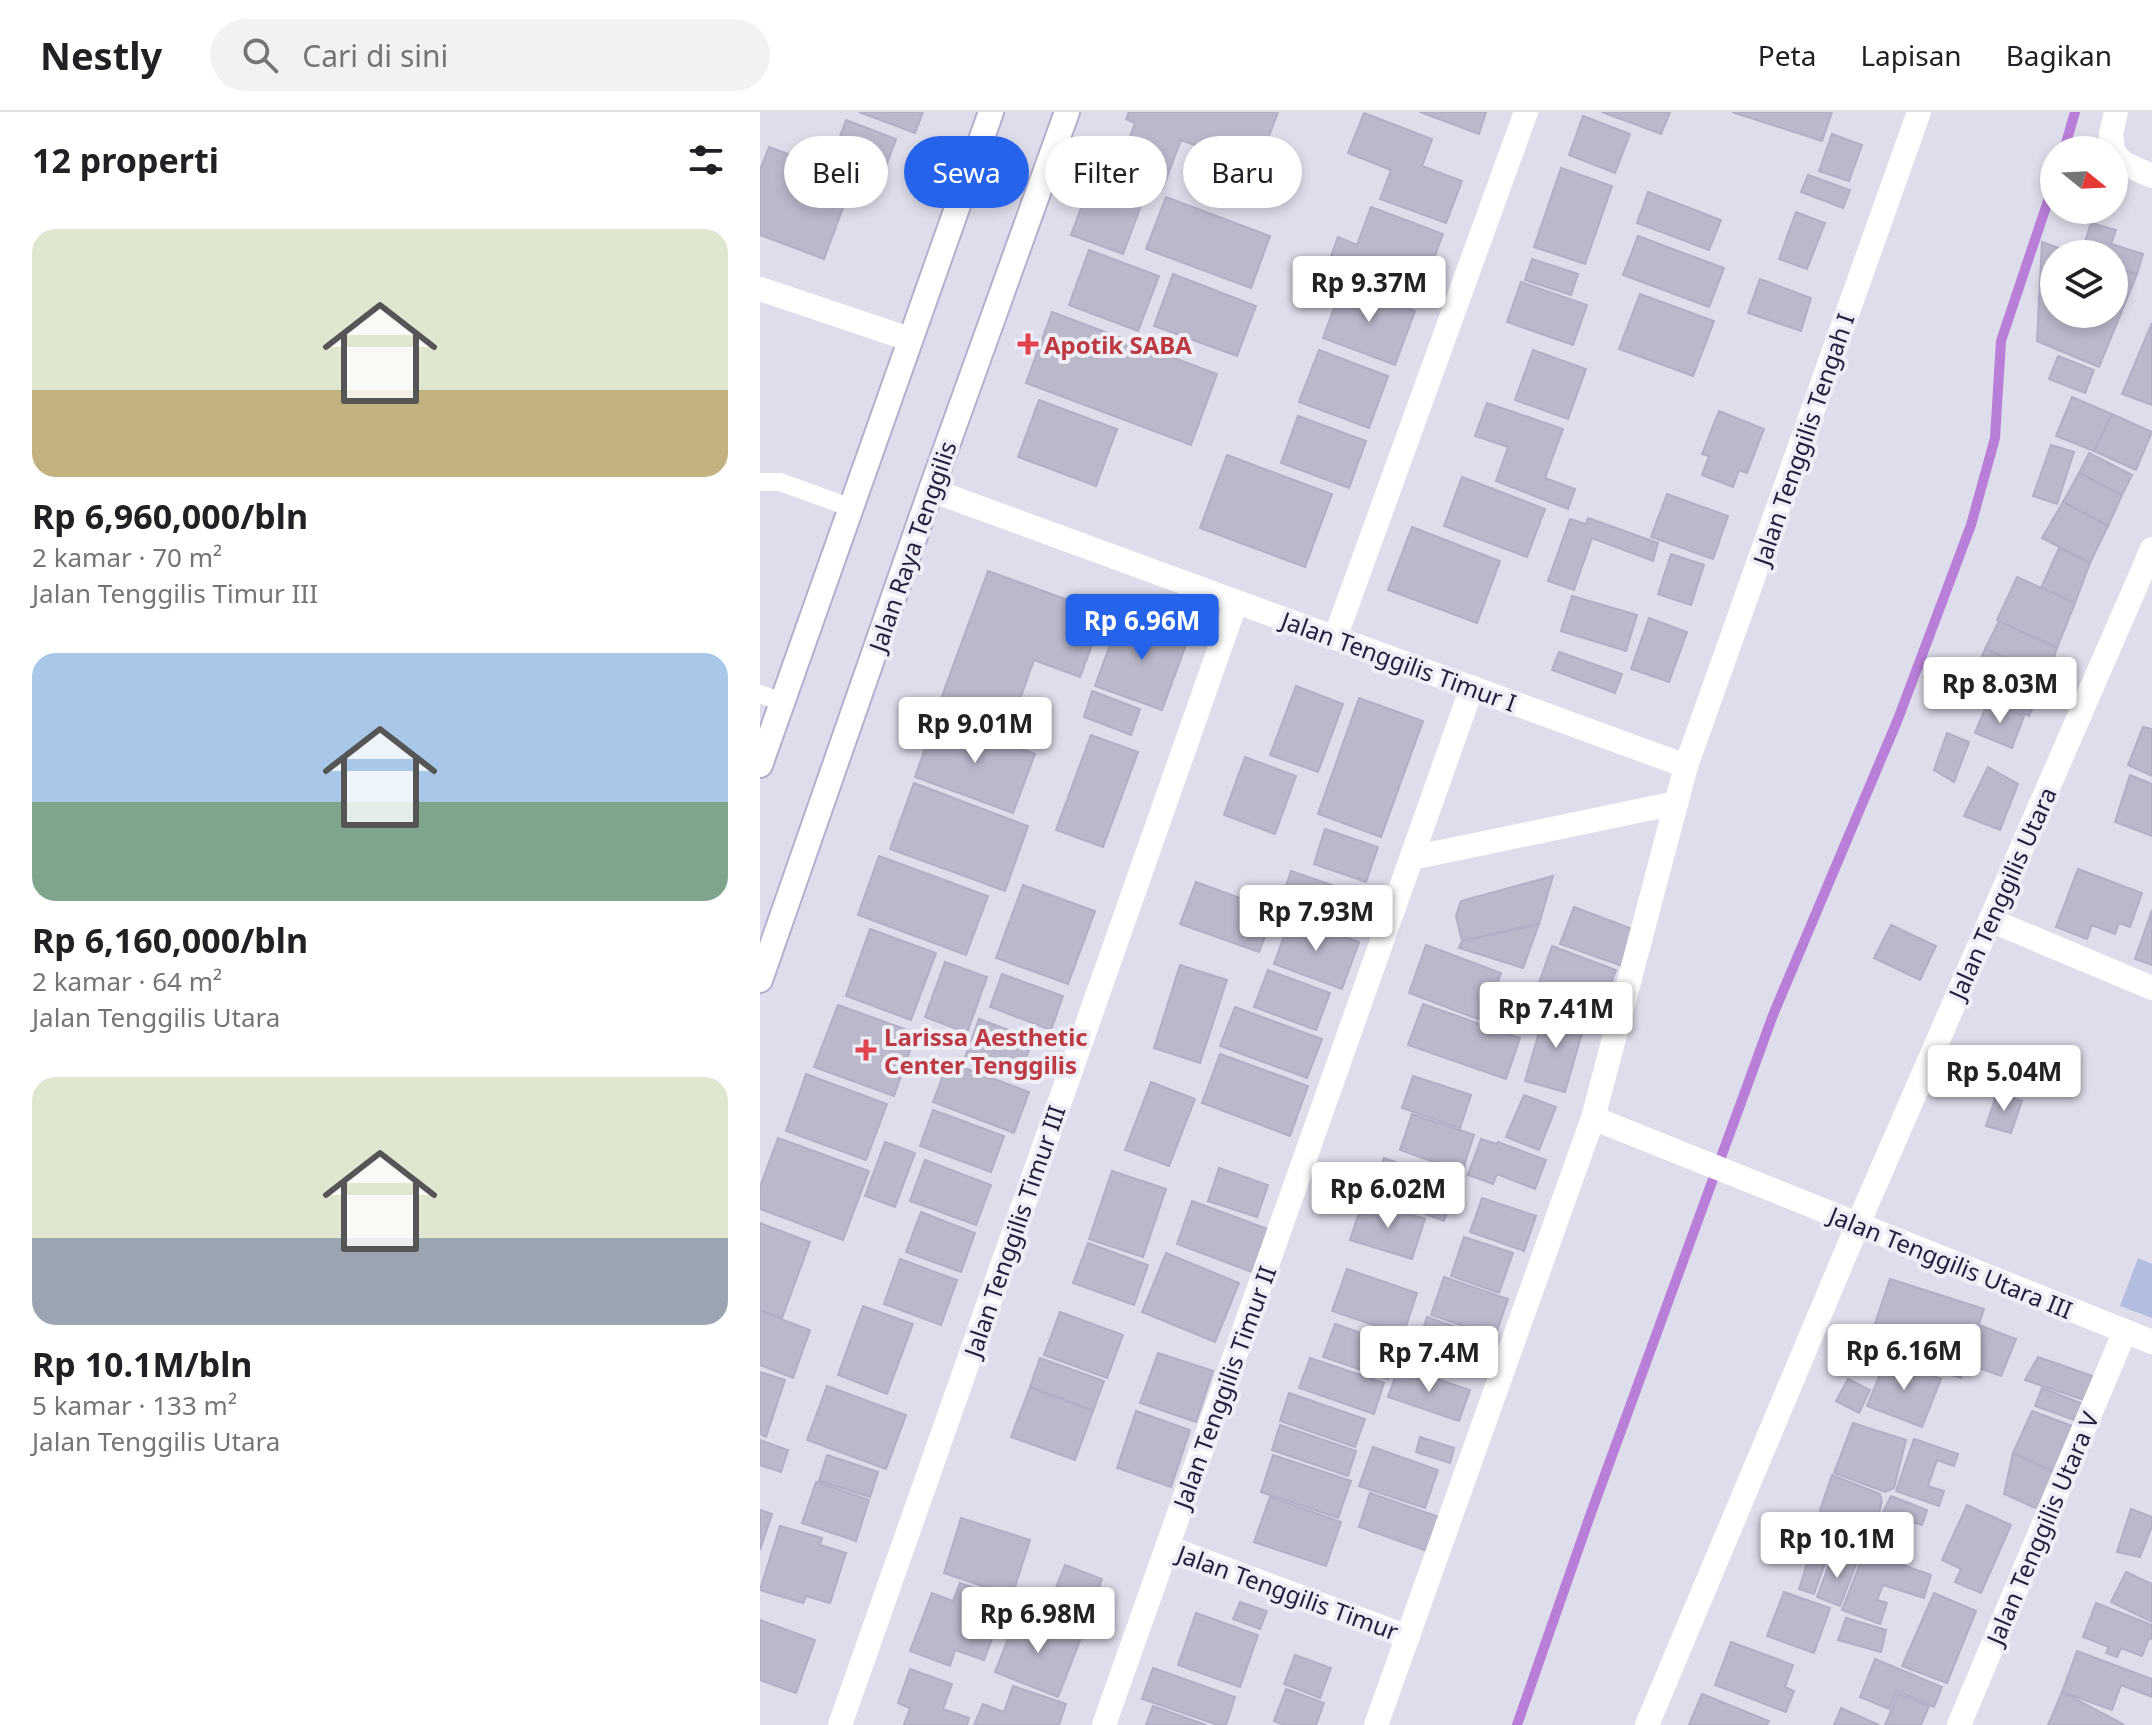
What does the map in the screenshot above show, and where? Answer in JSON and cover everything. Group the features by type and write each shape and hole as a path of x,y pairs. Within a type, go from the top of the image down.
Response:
{"street":[{"path":"760,765 771,698 849,507 991,112"},
{"name":"Jalan Raya Tenggilis","path":"760,980 1067,112"},
{"path":"1335,638 1526,112"},
{"name":"Jalan Tenggilis Tengah I","path":"1376,1725 1593,1118 1686,766 1919,112"},
{"path":"2111,136 2116,112"},
{"path":"2128,165 2152,176"},
{"path":"760,289 909,339"},
{"name":"Jalan Tenggilis Timur I","path":"931,490 1686,766"},
{"name":"Jalan Tenggilis Utara","path":"1647,1725 1858,1224 2152,549"},
{"name":"Jalan Tenggilis Timur III","path":"840,1725 1236,602"},
{"name":"Jalan Tenggilis Timur II","path":"1104,1725 1472,687"},
{"path":"1412,858 1676,803"},
{"path":"1990,920 2152,988"},
{"name":"Jalan Tenggilis Utara III","path":"1593,1118 2152,1342"},
{"name":"Jalan Tenggilis Utara V","path":"1959,1725 2125,1331"},
{"name":"Jalan Tenggilis Timur","path":"1167,1547 1408,1637"}],"lane":[{"path":"760,482 780,482 849,507"}],"shaded area":[{"path":"2138,1258 2152,1264 2152,1318 2120,1306"}],"building":[{"path":"859,112 923,112 915,133"},
{"path":"1129,112 1278,112 1269,136 1183,136 1167,177 1167,136 1130,136 1135,123 1126,119"},
{"path":"1420,112 1486,112 1479,134"},
{"path":"1602,112 1670,112 1661,134"},
{"path":"1732,112 1832,112 1822,141"},
{"path":"1364,113 1432,139 1422,166 1462,181 1446,223 1380,199 1391,170 1348,153"},
{"path":"1583,116 1630,134 1615,173 1569,155"},
{"path":"846,120 896,139 888,161 888,136 840,136"},
{"path":"1832,134 1862,145 1849,181 1819,171"},
{"path":"769,147 784,152 784,208 843,208 824,259 760,235 760,170"},
{"path":"1561,168 1612,186 1585,264 1534,247"},
{"path":"1808,175 1850,190 1843,208 1801,192"},
{"path":"1648,192 1721,220 1709,250 1637,223"},
{"path":"1167,197 1183,203 1183,208 1195,208 1270,236 1251,288 1146,249 1162,208 1167,208"},
{"path":"1371,207 1443,234 1423,288 1398,279 1393,292 1327,267 1338,237 1357,245"},
{"path":"1081,208 1140,208 1123,254 1071,235"},
{"path":"1796,212 1825,223 1807,269 1779,259"},
{"path":"2091,224 2116,230 2112,240 2086,240"},
{"path":"1638,236 1724,268 1709,307 1623,275"},
{"path":"2128,249 2143,254 2137,274 2128,271"},
{"path":"1089,250 1159,276 1138,331 1069,305"},
{"path":"1532,259 1578,274 1571,295 1525,280"},
{"path":"2128,271 2137,274 2128,296"},
{"path":"1173,274 1256,306 1237,356 1154,326"},
{"path":"1760,279 1811,298 1801,331 1748,313"},
{"path":"1521,282 1587,305 1573,345 1507,322"},
{"path":"2040,282 2040,328 2115,328 2099,367 2037,341"},
{"path":"1343,284 1415,311 1395,365 1323,338"},
{"path":"1640,294 1714,321 1693,376 1619,349"},
{"path":"1052,312 1217,374 1191,445 1026,383"},
{"path":"2152,323 2152,405 2122,394"},
{"path":"1319,350 1388,376 1369,428 1299,402"},
{"path":"1533,350 1586,369 1568,419 1515,400"},
{"path":"2058,356 2094,370 2085,393 2049,379"},
{"path":"2072,397 2112,414 2094,451 2056,436"},
{"path":"1039,400 1117,429 1096,486 1018,457"},
{"path":"1487,403 1563,429 1545,478 1575,489 1568,509 1496,481 1508,447 1475,436"},
{"path":"1719,411 1764,429 1747,473 1739,470 1733,487 1702,475 1709,456 1702,454"},
{"path":"2112,414 2152,432 2136,470 2094,451"},
{"path":"1298,416 1366,441 1349,488 1281,463"},
{"path":"2051,445 2074,452 2057,504 2033,496"},
{"path":"2089,453 2132,475 2122,495 2079,473"},
{"path":"1227,455 1332,494 1305,567 1200,528"},
{"path":"2079,473 2122,495 2108,526 2063,502"},
{"path":"1462,477 1545,509 1527,557 1444,526"},
{"path":"1667,494 1728,516 1713,559 1651,537"},
{"path":"2063,502 2108,526 2090,563 2042,538"},
{"path":"1588,518 1658,543 1653,561 1592,538 1574,590 1548,581 1570,519 1586,524"},
{"path":"1412,527 1500,561 1477,623 1388,590"},
{"path":"2059,548 2090,563 2075,603 2041,588"},
{"path":"1671,554 1704,565 1691,605 1658,594"},
{"path":"988,571 1104,613 1080,677 1034,660 1008,733 938,707"},
{"path":"2017,577 2075,603 2057,648 1997,620"},
{"path":"1572,596 1637,615 1626,651 1561,631"},
{"path":"1121,615 1188,639 1162,710 1095,686"},
{"path":"1649,618 1687,632 1669,682 1631,669"},
{"path":"1999,621 2057,648 2047,677 1985,649"},
{"path":"1985,649 2047,677 2029,716 1968,689"},
{"path":"1559,652 1622,674 1615,693 1552,670"},
{"path":"1296,686 1343,704 1318,772 1270,755"},
{"path":"1092,691 1140,709 1131,735 1084,717"},
{"path":"1359,698 1423,721 1381,837 1318,814"},
{"path":"1988,701 2024,716 2012,748 1975,733"},
{"path":"936,717 1035,754 1013,813 915,777"},
{"path":"2143,727 2152,729 2152,776 2128,765"},
{"path":"1947,733 1969,742 1954,782 1934,770"},
{"path":"1091,735 1138,752 1103,847 1056,830"},
{"path":"1245,757 1296,776 1275,834 1224,815"},
{"path":"1988,767 2018,784 2000,830 1964,816"},
{"path":"2130,775 2152,784 2152,836 2115,822"},
{"path":"914,783 1028,826 1005,891 890,849"},
{"path":"1325,829 1378,847 1366,882 1314,864"},
{"path":"879,856 988,896 966,955 858,915"},
{"path":"2078,869 2142,893 2130,927 2119,923 2115,934 2092,925 2087,939 2056,927"},
{"path":"1291,871 1364,896 1351,935 1278,909"},
{"path":"1553,876 1539,924 1462,941 1456,916 1461,901"},
{"path":"1196,882 1275,911 1259,952 1180,924"},
{"path":"1023,885 1095,911 1068,984 996,958"},
{"path":"1574,907 1635,930 1622,966 1560,944"},
{"path":"2152,910 2152,965 2135,959"},
{"path":"1291,917 1359,942 1342,989 1274,964"},
{"path":"1539,924 1523,968 1459,948 1462,941"},
{"path":"1891,925 1936,946 1920,980 1874,958"},
{"path":"870,929 936,953 911,1020 846,996"},
{"path":"1426,945 1501,973 1483,1021 1409,993"},
{"path":"1552,946 1616,970 1602,1007 1539,983"},
{"path":"945,962 987,977 967,1033 925,1017"},
{"path":"1180,965 1227,980 1200,1063 1154,1048"},
{"path":"1268,970 1330,993 1316,1030 1254,1007"},
{"path":"1002,974 1063,996 1051,1030 990,1007"},
{"path":"1423,1004 1520,1038 1506,1079 1408,1045"},
{"name":"Larissa Aesthetic Center Tenggilis","path":"838,1005 916,1033 894,1096 814,1067"},
{"path":"1235,1007 1322,1039 1307,1078 1220,1046"},
{"path":"1546,1008 1586,1019 1565,1092 1525,1081"},
{"path":"979,1019 1033,1039 1018,1079 964,1060"},
{"path":"1220,1054 1308,1086 1290,1136 1202,1103"},
{"path":"948,1062 1029,1092 1014,1133 933,1102"},
{"path":"806,1074 887,1104 866,1160 786,1131"},
{"path":"1413,1076 1471,1095 1460,1128 1402,1108"},
{"path":"1151,1082 1195,1099 1169,1166 1125,1150"},
{"path":"1997,1093 2022,1101 2011,1133 1986,1126"},
{"path":"1524,1095 1556,1107 1539,1150 1506,1137"},
{"path":"933,1110 1004,1136 991,1172 920,1146"},
{"path":"1412,1114 1474,1135 1462,1172 1400,1150"},
{"path":"778,1138 869,1171 843,1240 760,1209 760,1187"},
{"path":"1481,1139 1546,1160 1535,1189 1497,1174 1493,1184 1468,1175"},
{"path":"885,1142 915,1153 895,1207 865,1196"},
{"path":"1384,1158 1457,1185 1444,1221 1370,1194"},
{"path":"925,1160 991,1185 976,1225 910,1201"},
{"path":"1219,1168 1268,1185 1257,1217 1208,1201"},
{"path":"1112,1171 1166,1189 1143,1257 1089,1239"},
{"path":"1482,1198 1536,1216 1524,1251 1470,1232"},
{"path":"1363,1200 1425,1219 1412,1259 1350,1240"},
{"path":"1192,1201 1268,1229 1252,1272 1177,1244"},
{"path":"921,1212 975,1233 961,1272 906,1252"},
{"path":"760,1223 810,1242 782,1318 760,1310"},
{"path":"1464,1237 1513,1253 1499,1293 1451,1276"},
{"path":"1088,1243 1148,1265 1134,1305 1073,1283"},
{"path":"1166,1253 1239,1283 1215,1342 1142,1312"},
{"path":"900,1259 957,1280 941,1325 884,1304"},
{"path":"1347,1269 1417,1293 1403,1335 1332,1311"},
{"path":"1444,1277 1508,1299 1495,1337 1431,1315"},
{"path":"1890,1279 1984,1309 1961,1378 1867,1347"},
{"path":"863,1306 913,1324 887,1394 838,1375"},
{"path":"760,1311 810,1330 793,1378 760,1365"},
{"path":"1060,1312 1123,1335 1107,1378 1044,1355"},
{"path":"1427,1317 1494,1340 1481,1376 1415,1353"},
{"path":"1335,1324 1399,1346 1388,1379 1323,1357"},
{"path":"1979,1325 2016,1339 2001,1376 1965,1363"},
{"path":"1158,1353 1213,1371 1196,1422 1140,1403"},
{"path":"1887,1357 1941,1379 1922,1427 1867,1406"},
{"path":"2038,1357 2093,1376 2084,1400 2025,1380"},
{"path":"1040,1358 1104,1381 1093,1411 1030,1387"},
{"path":"1310,1358 1384,1383 1374,1414 1299,1388"},
{"path":"1399,1366 1470,1390 1459,1421 1388,1397"},
{"path":"760,1372 785,1380 766,1437 760,1434"},
{"path":"1848,1379 1870,1390 1859,1413 1836,1401"},
{"path":"827,1386 906,1415 886,1469 807,1440"},
{"path":"1030,1387 1093,1411 1075,1460 1011,1437"},
{"path":"2042,1388 2091,1407 2085,1424 2035,1406"},
{"path":"1289,1393 1365,1419 1355,1447 1280,1421"},
{"path":"1136,1411 1190,1430 1171,1487 1117,1468"},
{"path":"2032,1411 2078,1428 2056,1473 2013,1453"},
{"path":"1853,1423 1906,1440 1894,1488 1885,1492 1834,1473"},
{"path":"1280,1425 1356,1451 1348,1476 1272,1450"},
{"path":"1420,1437 1454,1448 1450,1463 1416,1452"},
{"path":"1914,1439 1958,1454 1954,1466 1937,1460 1928,1486 1944,1491 1939,1506 1896,1491"},
{"path":"760,1440 788,1450 781,1472 760,1465"},
{"path":"1373,1447 1438,1470 1425,1508 1359,1486"},
{"path":"2013,1453 2056,1473 2042,1511 2004,1494"},
{"path":"827,1455 878,1472 870,1497 819,1481"},
{"path":"1273,1455 1351,1481 1338,1518 1261,1492"},
{"path":"1832,1475 1880,1494 1882,1502 1871,1541 1824,1523 1820,1510"},
{"path":"816,1482 869,1500 856,1541 802,1523"},
{"path":"1370,1493 1445,1519 1433,1553 1359,1527"},
{"path":"1891,1496 1927,1510 1922,1525 1883,1512"},
{"path":"1270,1497 1341,1522 1326,1566 1254,1542"},
{"path":"1967,1505 2011,1525 1981,1593 1955,1582 1961,1569 1942,1560"},
{"path":"2131,1509 2152,1517 2152,1526 2140,1557 2117,1552"},
{"path":"760,1510 772,1514 760,1550"},
{"path":"961,1518 1030,1540 1012,1596 944,1573"},
{"path":"1793,1521 1825,1532 1817,1549 1786,1538"},
{"path":"780,1526 822,1538 820,1545 846,1553 830,1603 806,1596 803,1603 760,1590"},
{"path":"1811,1551 1827,1557 1814,1594 1799,1589"},
{"path":"1865,1551 1931,1575 1924,1598 1883,1585 1877,1600 1887,1603 1880,1624 1842,1610"},
{"path":"1833,1554 1857,1562 1840,1606 1817,1597"},
{"path":"1065,1565 1102,1579 1083,1629 1045,1615"},
{"path":"2126,1572 2152,1584 2152,1622 2111,1602"},
{"path":"960,1583 1007,1600 984,1660 955,1650 950,1666 910,1651 932,1593 953,1601"},
{"path":"1784,1592 1830,1608 1814,1653 1767,1636"},
{"path":"1934,1593 1976,1611 1947,1683 1902,1666"},
{"path":"1240,1602 1267,1611 1260,1629 1233,1619"},
{"path":"2096,1603 2152,1625 2152,1639 2149,1638 2142,1656 2121,1648 2117,1657 2106,1653 2109,1647 2083,1637"},
{"path":"1018,1613 1081,1638 1058,1697 995,1672"},
{"path":"1196,1613 1258,1635 1240,1687 1178,1665"},
{"path":"1846,1618 1886,1630 1881,1652 1838,1640"},
{"path":"760,1620 815,1640 796,1693 760,1680"},
{"path":"1731,1642 1793,1665 1785,1687 1794,1691 1786,1712 1715,1685"},
{"path":"2077,1651 2152,1679 2152,1697 2121,1685 2112,1710 2062,1692"},
{"path":"1295,1655 1331,1668 1320,1698 1284,1684"},
{"path":"1875,1659 1942,1687 1934,1707 1897,1691 1889,1709 1860,1697"},
{"path":"1153,1668 1235,1697 1226,1725 1142,1699"},
{"path":"910,1669 952,1684 943,1709 969,1718 967,1725 904,1725 910,1708 898,1703"},
{"path":"1013,1686 1066,1704 1059,1725 974,1725 983,1704 1004,1712"},
{"path":"1286,1689 1324,1703 1316,1725 1284,1725 1274,1721"},
{"path":"2062,1692 2123,1724 2123,1725 2048,1725"},
{"path":"1702,1694 1769,1721 1767,1725 1689,1725"},
{"path":"1898,1694 1929,1706 1921,1725 1885,1725"},
{"path":"1153,1706 1206,1725 1146,1725"},
{"path":"1841,1708 1879,1725 1834,1725"}],"waterway":[{"path":"2068,136 2075,112"},
{"path":"1517,1725 1773,1015 1898,719 1971,525 1995,438 2001,341 2040,224"}],"place":[{"name":"Apotik SABA","path":"1028,344"},
{"name":"Larissa Aesthetic Center Tenggilis","path":"866,1050"}]}
